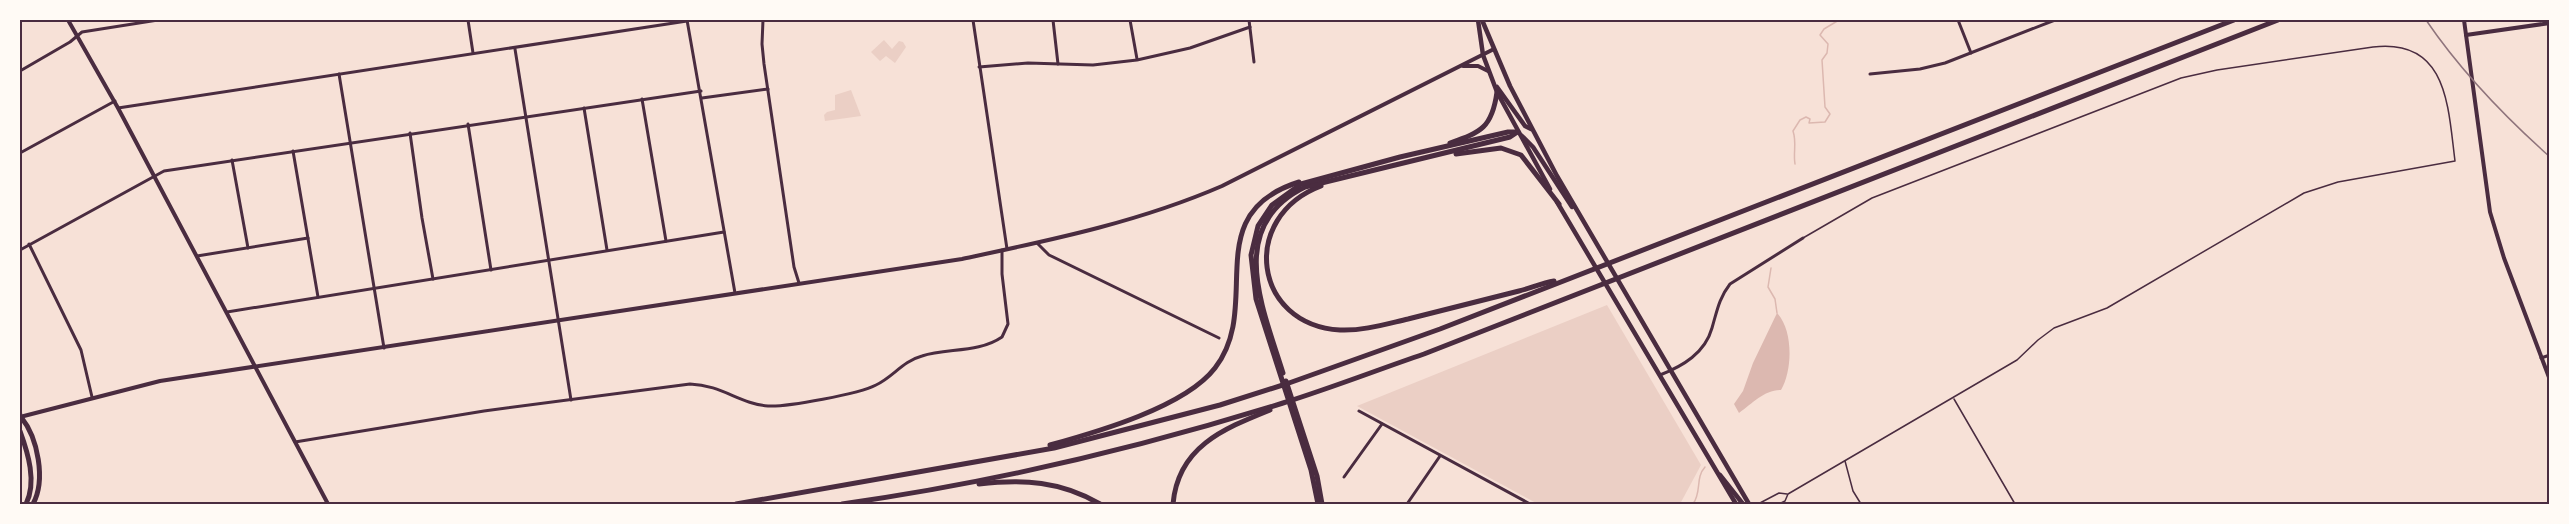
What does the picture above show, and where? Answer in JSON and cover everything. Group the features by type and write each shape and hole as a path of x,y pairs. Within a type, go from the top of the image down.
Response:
{"highway":[{"path":"736,504 1016,455 1116,434 1289,383 1419,337 2234,20"},
{"path":"947,488 1144,443 1284,403 1424,354 2278,20"},
{"path":"1425,152 1481,130 1493,113 1497,92"},
{"path":"1016,455 1111,425 1152,409 1197,386 1209,375 1227,348 1233,331 1236,310 1237,249 1241,232 1248,219 1269,196 1286,186 1508,132 1518,132"},
{"path":"1320,504 1259,294 1256,267 1258,238 1273,210 1293,193 1305,187 1510,137 1518,132"},
{"path":"1430,157 1501,148 1510,150 1528,162 1559,204"},
{"path":"1349,176 1300,195 1276,219 1269,237 1266,258 1268,275 1275,292 1291,312 1308,323 1341,330 1368,327 1568,278"},
{"path":"1283,377 1256,299 1251,270 1253,242 1258,226 1272,205 1289,190 1316,179"},
{"path":"1173,504 1183,466 1197,449 1231,427 1284,403"},
{"path":"20,419 28,426 40,471 39,487 33,504"},
{"path":"20,431 31,475 30,492 26,504"},
{"path":"842,504 1012,480 1033,481 1075,492 1100,504"}],"main road":[{"path":"1480,20 1533,131 1749,504"},
{"path":"1480,20 1483,55 1488,71 1518,132 1736,504"},
{"path":"1492,80 1525,126 1533,131"},
{"path":"1518,132 1533,131"},
{"path":"1518,132 1533,147 1561,193 1585,224"},
{"path":"1712,466 1743,504"}],"street":[{"path":"68,20 115,101 328,504"},
{"path":"20,70 88,30 158,20"},
{"path":"468,20 473,54"},
{"path":"118,108 687,20 735,293"},
{"path":"763,20 762,44 768,89 794,267 799,283"},
{"path":"295,442 452,416 697,385 718,388 747,402 772,406 861,391 884,380 901,365 914,358 984,345 1002,337 1008,324 1002,274 1004,250 973,20"},
{"path":"1053,20 1058,64"},
{"path":"1130,20 1137,60"},
{"path":"1249,20 1254,62"},
{"path":"1958,20 1971,53"},
{"path":"1870,74 1920,69 1945,63 2055,20"},
{"path":"2464,20 2490,212 2504,258 2550,380"},
{"path":"2466,36 2550,23"},
{"path":"979,67 1018,63 1093,65 1137,60 1190,48 1250,27"},
{"path":"515,48 571,400"},
{"path":"20,408 20,419 92,397 160,381 962,259 1037,243 1131,220 1188,201 1494,49"},
{"path":"1460,67 1472,65 1488,71"},
{"path":"339,74 384,348"},
{"path":"702,98 768,89"},
{"path":"20,250 154,176 175,168 700,91"},
{"path":"642,99 666,241"},
{"path":"20,153 115,101"},
{"path":"584,108 607,250"},
{"path":"468,124 491,270"},
{"path":"410,133 433,279"},
{"path":"293,151 318,297"},
{"path":"232,160 248,248"},
{"path":"227,312 723,232"},
{"path":"197,256 308,238"},
{"path":"1659,375 1695,355 1704,346 1712,329 1717,306 1730,284 1803,238"},
{"path":"1037,243 1049,255 1220,338"},
{"path":"29,244 78,342 92,397"},
{"path":"2541,358 2550,356"},
{"path":"1359,411 1530,504"},
{"path":"1344,477 1382,424"},
{"path":"1407,504 1440,456"}],"lane":[{"path":"1758,504 1779,493 1788,494 2017,360 2054,328 2107,308 2304,193 2338,182 2455,161 2446,92 2437,72 2420,56 2395,47 2380,46 2217,70 2181,78 1872,198 1803,238"},
{"path":"1953,397 2015,504"},
{"path":"1845,461 1853,491 1861,504"},
{"path":"1779,504 1785,501 1788,494"}],"shaded area":[{"path":"884,40 892,49 899,41 903,42 906,47 895,63 886,56 880,61 871,52"},
{"path":"851,90 861,116 825,121 824,115 835,110 835,95"},
{"path":"1607,305 1701,465 1680,504 1538,504 1357,406"},
{"path":"1777,313 1786,329 1790,350 1785,381 1781,390 1769,392 1739,413 1734,404 1743,391 1753,363"}],"waterway":[{"path":"1795,164 1793,131 1800,120 1806,117 1810,119 1809,123 1825,122 1830,114 1825,107 1822,60 1827,53 1828,44 1820,35 1824,29 1839,20"},
{"path":"1771,268 1768,287 1775,299 1777,313"},
{"path":"1693,504 1700,476 1705,467"}],"railway":[{"path":"2426,20 2453,57 2484,92 2550,157"}]}
